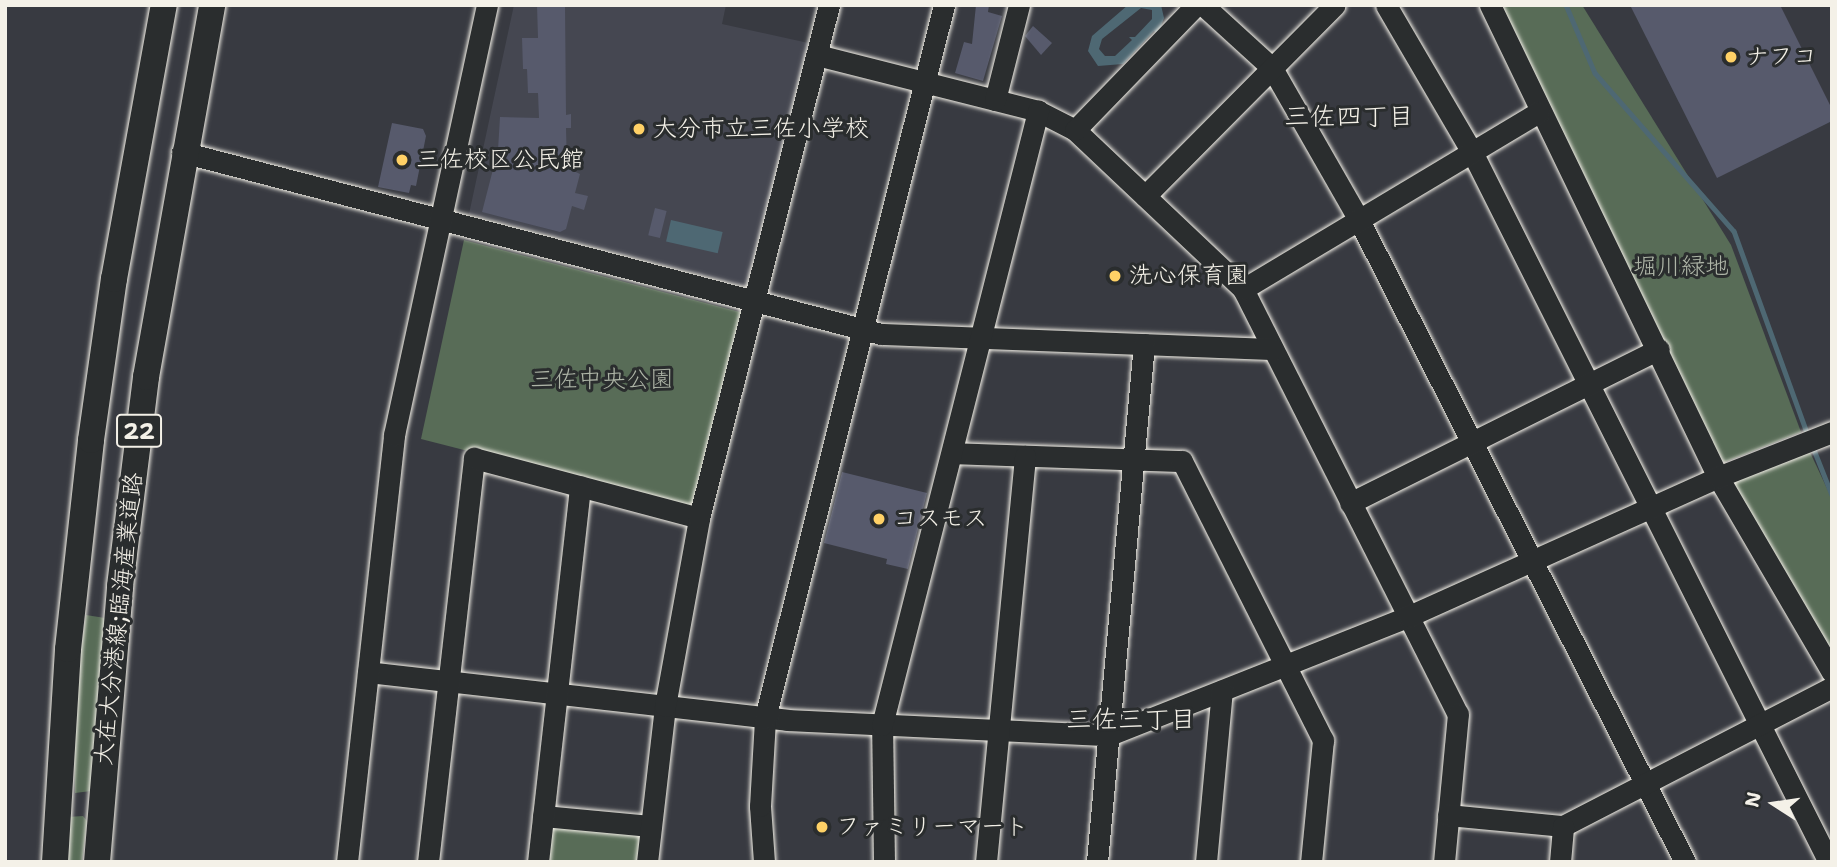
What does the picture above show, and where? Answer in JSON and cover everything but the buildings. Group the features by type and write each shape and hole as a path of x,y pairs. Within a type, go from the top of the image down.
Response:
{"main road":[{"name":"大在大分港線;臨海産業道路","path":"55,862 68,649 91,440 114,279 164,5"},
{"name":"大在大分港線;臨海産業道路","path":"97,862 122,573 146,377 182,152 212,5"}],"street":[{"path":"347,862 394,435 487,5"},
{"path":"647,862 665,706 699,518 830,5"},
{"path":"764,862 760,806 765,718 944,5"},
{"path":"995,100 1019,5"},
{"path":"1075,130 1196,5"},
{"path":"1203,5 1272,68 1359,220 1535,559 1685,862"},
{"path":"1145,196 1335,5"},
{"path":"1386,5 1472,152 1830,861"},
{"path":"1490,5 1539,112 1659,349 1718,477 1832,672"},
{"path":"817,55 1038,110 1075,130 1244,289 1266,326 1273,349 1458,714 1444,862"},
{"path":"884,862 882,724 1038,110"},
{"path":"1244,289 1539,112"},
{"path":"182,152 863,329 980,338 1273,349"},
{"path":"1097,862 1144,344"},
{"path":"1350,503 1659,349"},
{"path":"368,673 765,718 999,732 1109,735 1409,616 1718,477 1829,432"},
{"path":"951,453 1182,461 1323,740 1311,862"},
{"path":"986,862 1025,456"},
{"path":"428,862 474,458 699,518"},
{"path":"538,862 580,486"},
{"path":"1448,815 1563,826 1832,687"},
{"path":"1206,862 1222,691"},
{"path":"543,816 651,825"},
{"path":"1560,862 1563,826"}],"shaded area":[{"name":"大分市立三佐小学校","path":"514,5 726,5 722,24 813,44 751,288 469,214"}],"green space":[{"name":"堀川緑地","path":"1502,5 1582,5 1731,245 1801,432 1725,462 1720,460"},
{"name":"三佐中央公園","path":"464,240 744,313 695,506 690,508 421,439"},
{"path":"1808,448 1832,499 1832,669 1729,480"},
{"path":"86,615 105,618 91,791 75,793 73,707"},
{"path":"83,816 87,821 82,862 62,862 67,817"},
{"path":"547,825 638,832 643,836 640,862 543,862"}],"water":[{"path":"1128,5 1161,5 1164,18 1158,34 1154,31 1123,64 1098,66 1088,51 1092,36","holes":["1141,8 1152,10 1152,19 1135,37 1129,37 1132,40 1115,56 1105,56 1099,49 1102,39"]},
{"path":"671,220 723,232 718,253 666,241"}],"waterway":[{"path":"1566,5 1595,73 1734,231 1808,435"},
{"path":"1813,447 1832,495"}],"place":[{"name":"ナフコ","path":"1731,57"},
{"name":"大分市立三佐小学校","path":"639,129"},
{"name":"三佐校区公民館","path":"402,160"},
{"name":"洗心保育園","path":"1115,276"},
{"name":"コスモス","path":"879,519"},
{"name":"ファミリーマート","path":"822,827"}],"district":[{"name":"三佐四丁目","path":"1349,116"},
{"name":"三佐三丁目","path":"1131,719"}]}
